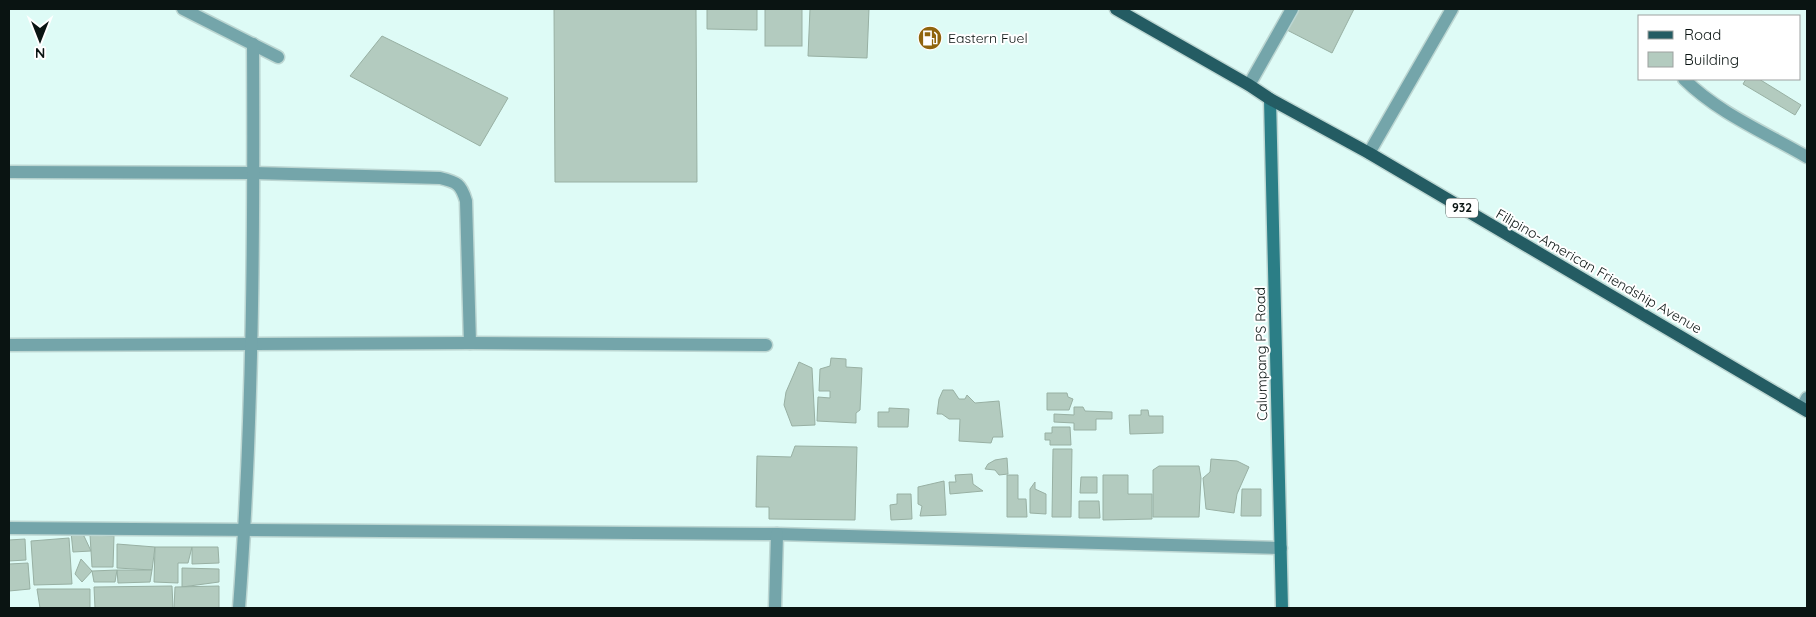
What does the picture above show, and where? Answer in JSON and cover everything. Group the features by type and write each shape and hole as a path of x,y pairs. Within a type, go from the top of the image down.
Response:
{"main road":[{"name":"Filipino-American Friendship Avenue","path":"1124,11 1270,99 1369,153 1805,405"}],"street":[{"path":"183,9 278,57"},
{"path":"1249,85 1292,9"},
{"path":"1369,153 1452,9"},
{"path":"239,608 245,531 250,345 254,173 253,44"},
{"path":"1685,80 1698,92 1732,114 1807,157"},
{"name":"Calumpang PS Road","path":"1270,99 1282,608"},
{"path":"9,172 254,173 440,178 453,182 462,188 466,201 470,343"},
{"path":"9,345 470,343 766,345"},
{"path":"9,528 777,534 1281,548"},
{"path":"775,608 777,534"}],"building":[{"path":"554,9 696,9 697,182 555,182"},
{"path":"707,9 757,9 757,30 707,29"},
{"path":"765,9 802,9 802,46 765,46"},
{"path":"810,9 869,9 867,58 808,56"},
{"path":"1298,9 1354,9 1332,53 1287,30"},
{"path":"382,36 508,98 480,146 350,76"},
{"path":"1745,80 1761,80 1801,105 1795,115 1743,84"},
{"path":"831,358 846,359 846,367 862,368 860,410 856,413 856,423 817,421 818,397 830,398 830,391 819,391 820,369 830,366"},
{"path":"799,362 812,368 815,425 792,426 784,405 786,392"},
{"path":"943,390 953,390 959,399 965,399 967,395 975,403 999,401 1003,437 993,437 991,443 959,441 960,419 949,419 942,414 937,414 939,399"},
{"path":"1047,393 1067,393 1068,397 1073,399 1069,410 1047,410"},
{"path":"1074,407 1083,407 1085,411 1112,412 1112,419 1096,419 1096,430 1074,430 1074,423 1054,422 1054,414 1074,415"},
{"path":"889,408 909,409 908,427 878,427 878,412 889,412"},
{"path":"1141,410 1148,410 1149,416 1163,416 1163,433 1130,434 1129,415 1141,415"},
{"path":"1052,427 1070,427 1071,445 1050,445 1050,440 1045,440 1045,433 1052,433"},
{"path":"795,446 857,447 855,520 769,519 769,507 756,507 757,456 791,457"},
{"path":"1053,449 1072,449 1071,517 1052,517"},
{"path":"1007,458 1008,474 999,475 995,470 985,469 988,464 995,460"},
{"path":"1211,459 1237,461 1249,467 1237,494 1234,513 1206,509 1203,478 1210,472"},
{"path":"1159,466 1199,466 1201,478 1199,517 1153,517 1153,470"},
{"path":"972,474 973,484 983,491 950,494 949,482 956,482 955,475"},
{"path":"1007,475 1018,475 1018,499 1026,499 1027,517 1007,517"},
{"path":"1103,475 1128,475 1128,494 1152,494 1152,519 1103,520"},
{"path":"1081,477 1097,477 1097,493 1080,493"},
{"path":"944,481 946,515 920,516 922,506 918,504 918,487"},
{"path":"1035,482 1035,489 1046,494 1046,514 1030,513 1030,489"},
{"path":"1242,489 1261,489 1261,516 1241,516"},
{"path":"897,494 911,494 912,519 891,520 890,505 897,504"},
{"path":"1079,501 1099,501 1100,518 1079,518"},
{"path":"71,532 84,536 91,551 73,552"},
{"path":"90,535 114,536 113,567 92,567"},
{"path":"69,538 72,584 34,585 31,541"},
{"path":"25,539 26,560 9,561 9,540"},
{"path":"117,544 155,547 152,570 117,568"},
{"path":"155,547 192,547 188,563 178,563 178,583 154,582"},
{"path":"192,547 218,547 219,563 192,564"},
{"path":"81,559 92,571 82,582 75,574"},
{"path":"28,563 30,589 9,591 9,564"},
{"path":"182,568 219,569 219,582 182,587"},
{"path":"117,570 152,570 150,582 118,583"},
{"path":"117,570 115,582 94,582 92,571"},
{"path":"172,586 173,608 95,608 94,587"},
{"path":"219,586 219,608 174,608 175,587"},
{"path":"37,589 90,589 90,608 40,608"}],"place":[{"name":"Eastern Fuel","path":"930,38"}]}
